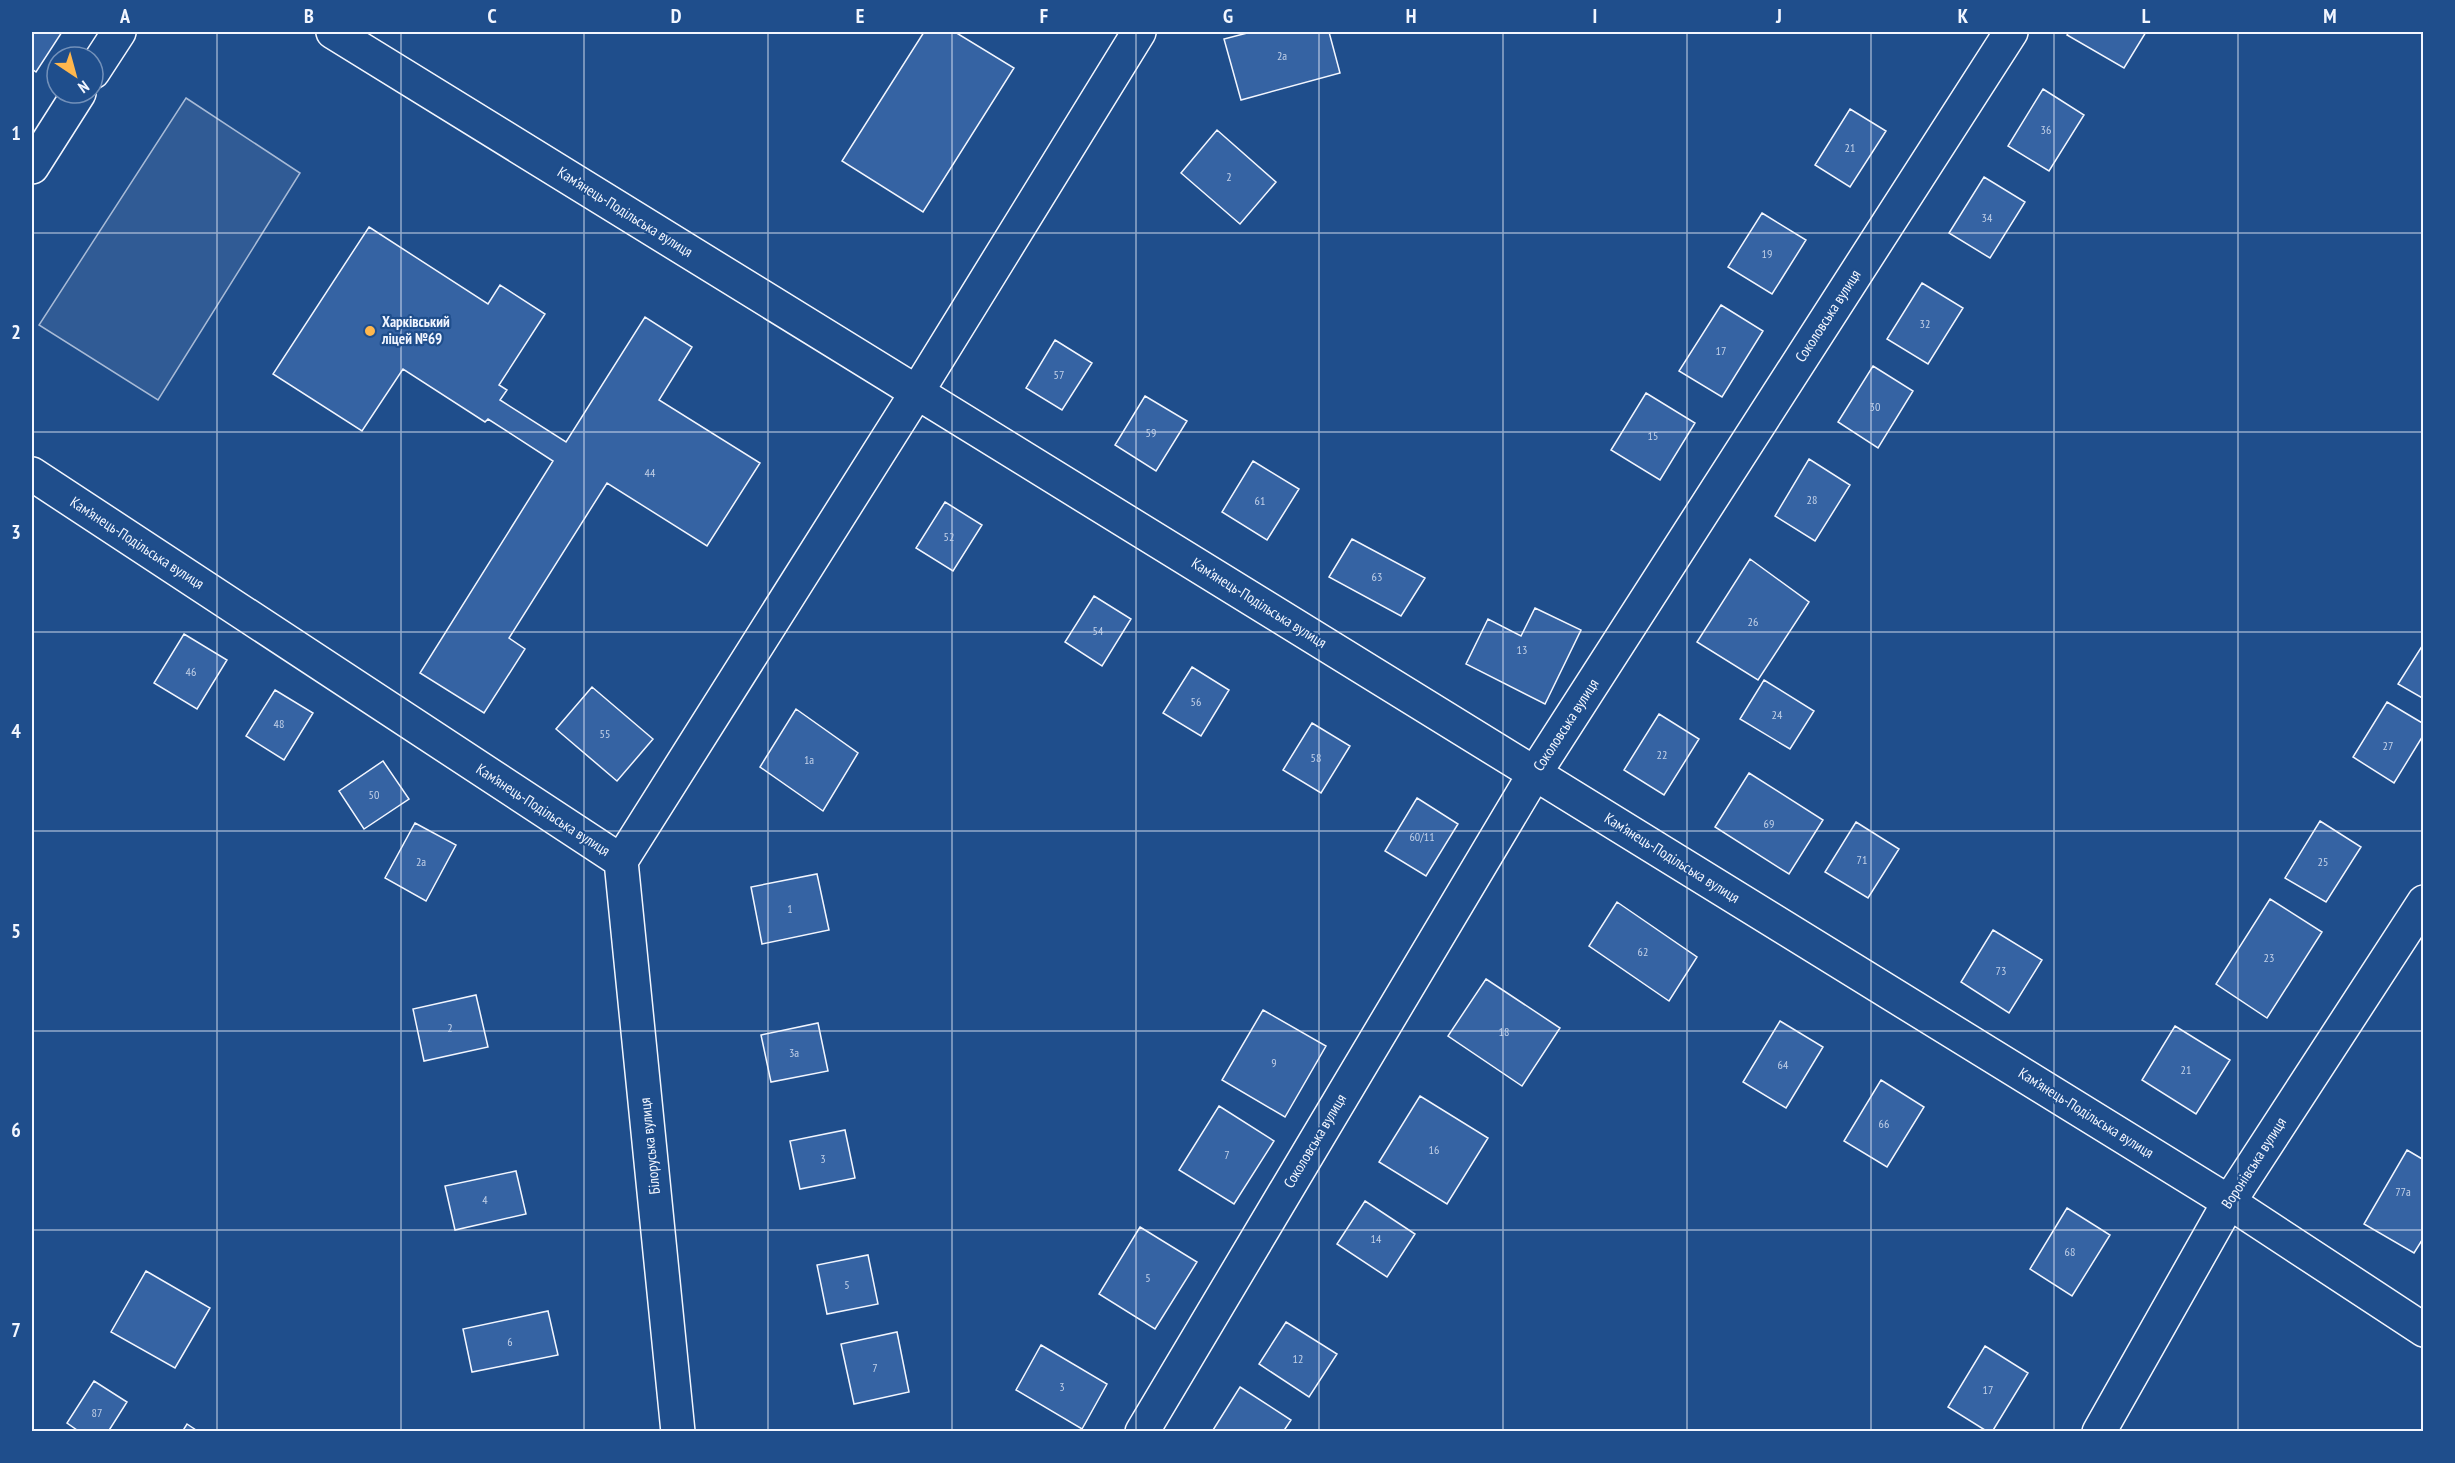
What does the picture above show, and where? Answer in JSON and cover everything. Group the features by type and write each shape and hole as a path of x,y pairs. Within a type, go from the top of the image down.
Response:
{"street":[{"path":"105,54 119,32"},
{"name":"Кам’янець-Подільська вулиця","path":"333,32 2229,1202 2424,1330"},
{"name":"Кам’янець-Подільська вулиця","path":"32,474 621,861 917,392 1139,32"},
{"name":"Соколовська вулиця","path":"1142,1431 1535,773 2011,32"},
{"path":"32,167 71,105"},
{"name":"Білоруська вулиця","path":"621,861 678,1431"},
{"name":"Воронівська вулиця","path":"2099,1431 2229,1202 2424,902"}],"shaded area":[{"path":"186,98 300,173 158,400 39,325"}],"building":[{"path":"32,32 62,32 54,45 45,45 45,58 36,72 32,69"},
{"path":"924,32 955,32 1014,68 923,212 842,161"},
{"path":"1251,32 1329,32 1340,73 1241,100 1224,39"},
{"path":"2069,32 2146,32 2124,68 2067,35"},
{"path":"2043,89 2084,115 2049,171 2008,146"},
{"path":"1850,109 1886,131 1850,187 1815,165"},
{"path":"1217,130 1276,182 1240,224 1181,173"},
{"path":"1984,177 2025,202 1990,258 1949,233"},
{"path":"1762,213 1806,240 1772,294 1728,267"},
{"path":"369,227 488,304 500,285 545,314 499,385 507,390 500,400 566,442 645,317 692,347 659,400 760,463 707,546 607,483 509,638 525,649 484,713 420,673 553,461 488,419 485,422 403,369 362,431 273,374"},
{"path":"1922,283 1963,308 1928,364 1887,339"},
{"path":"1721,305 1763,331 1722,397 1679,371"},
{"path":"1055,340 1092,363 1062,410 1026,388"},
{"path":"1873,366 1913,391 1878,448 1838,422"},
{"path":"1646,393 1695,423 1660,480 1611,450"},
{"path":"1145,396 1187,421 1156,471 1115,445"},
{"path":"1809,459 1850,485 1815,541 1775,516"},
{"path":"1253,461 1299,489 1267,540 1222,512"},
{"path":"945,502 982,525 953,571 916,548"},
{"path":"1352,539 1425,578 1401,616 1329,577"},
{"path":"1750,559 1809,602 1758,680 1697,642"},
{"path":"1094,596 1131,619 1102,666 1065,642"},
{"path":"1535,608 1581,630 1545,704 1466,664 1488,619 1521,636"},
{"path":"184,634 227,660 197,709 154,683"},
{"path":"2424,643 2424,699 2398,684"},
{"path":"1192,667 1229,690 1201,736 1163,713"},
{"path":"1764,680 1814,711 1790,749 1740,719"},
{"path":"592,687 653,739 617,781 556,729"},
{"path":"275,690 313,713 284,760 246,736"},
{"path":"2387,702 2424,724 2424,734 2394,783 2353,757"},
{"path":"796,709 858,753 823,811 760,767"},
{"path":"1659,714 1699,739 1664,795 1624,770"},
{"path":"1312,723 1350,746 1321,793 1283,770"},
{"path":"383,761 409,799 364,829 339,791"},
{"path":"1749,773 1823,820 1789,874 1715,827"},
{"path":"1417,798 1458,824 1426,876 1385,851"},
{"path":"2320,821 2361,847 2326,902 2285,878"},
{"path":"1856,822 1899,849 1868,898 1825,872"},
{"path":"415,823 456,845 426,901 385,878"},
{"path":"817,874 829,930 762,944 751,887"},
{"path":"2270,899 2322,932 2267,1018 2216,984"},
{"path":"1617,902 1697,957 1669,1001 1589,946"},
{"path":"1993,930 2042,960 2009,1013 1961,982"},
{"path":"1486,979 1560,1028 1522,1086 1448,1036"},
{"path":"476,995 488,1047 424,1061 413,1009"},
{"path":"1263,1010 1326,1046 1285,1117 1222,1080"},
{"path":"1780,1021 1823,1047 1786,1108 1743,1082"},
{"path":"818,1023 828,1071 771,1082 761,1035"},
{"path":"2175,1026 2230,1060 2196,1114 2142,1080"},
{"path":"1881,1080 1924,1107 1887,1167 1844,1141"},
{"path":"1420,1096 1488,1138 1447,1204 1379,1162"},
{"path":"1219,1106 1274,1141 1234,1204 1179,1170"},
{"path":"845,1130 855,1178 800,1189 790,1141"},
{"path":"2407,1150 2424,1160 2424,1237 2414,1253 2364,1224"},
{"path":"516,1171 526,1214 455,1230 445,1186"},
{"path":"1365,1201 1415,1234 1387,1277 1337,1244"},
{"path":"2067,1208 2110,1235 2072,1296 2030,1269"},
{"path":"1140,1227 1197,1262 1155,1329 1099,1294"},
{"path":"868,1255 878,1304 827,1314 817,1265"},
{"path":"146,1271 210,1308 175,1368 111,1332"},
{"path":"548,1311 558,1355 472,1372 463,1329"},
{"path":"1286,1322 1337,1354 1309,1397 1259,1364"},
{"path":"897,1332 909,1392 854,1404 841,1344"},
{"path":"1041,1345 1107,1384 1082,1429 1016,1390"},
{"path":"1985,1346 2028,1373 1992,1432 1988,1432 1948,1407"},
{"path":"94,1381 127,1402 108,1432 80,1432 67,1423"},
{"path":"1240,1387 1291,1420 1283,1432 1216,1432 1213,1430"},
{"path":"187,1424 199,1432 182,1432"}],"place":[{"name":"Харківський ліцей №69","path":"370,331"}]}
